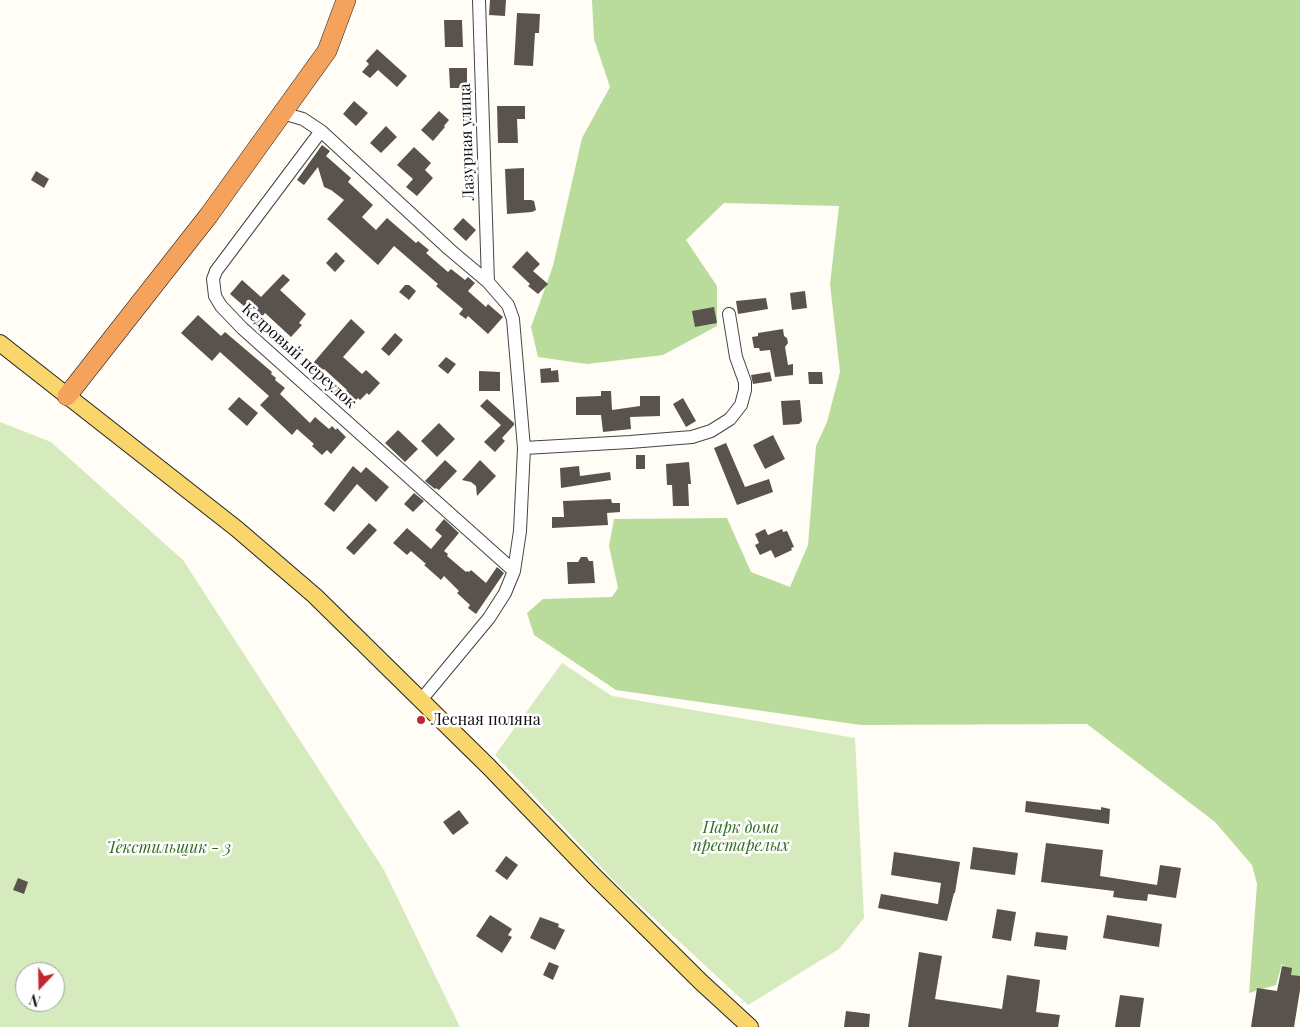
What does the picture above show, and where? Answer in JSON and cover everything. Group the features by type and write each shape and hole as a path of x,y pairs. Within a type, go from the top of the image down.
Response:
{"highway":[{"path":"67,396 209,215 327,52 346,0"}],"main road":[{"path":"0,343 237,529 315,596 422,700 588,870 701,982 750,1027"}],"street":[{"name":"Лазурная улица","path":"479,0 488,282"},
{"path":"282,113 303,119 321,131 488,282 508,305 514,326 524,448 520,531 514,571 510,584 489,618 422,700"},
{"name":"Кедровый переулок","path":"321,131 216,271 213,279 215,296 221,306 242,328 514,571"},
{"path":"524,448 692,437 711,431 730,419 741,406 745,382 736,357 728,314"}],"green space":[{"path":"592,0 1300,0 1300,985 1282,964 1276,985 1249,993 1257,884 1252,865 1215,822 1087,724 861,725 616,690 534,635 527,613 543,599 612,597 618,588 609,546 614,519 727,518 751,572 790,587 808,545 816,446 827,422 840,372 830,284 839,206 724,203 686,240 717,286 717,326 663,355 587,364 538,357 531,327 553,266 582,138 610,87 594,39"},
{"name":"Текстильщик - 3","path":"0,422 51,442 183,560 384,870 460,1027 0,1027"},
{"name":"Парк дома престарелых","path":"562,663 612,696 855,738 864,918 839,949 748,1005 619,886 495,755"}],"building":[{"path":"490,0 506,0 505,16 489,15"},
{"path":"517,13 540,14 539,33 535,33 533,66 514,65"},
{"path":"444,20 462,20 463,47 445,47"},
{"path":"377,49 407,76 397,87 378,70 370,78 362,72 369,64 366,61"},
{"path":"449,68 467,68 467,88 450,88"},
{"path":"354,101 368,113 356,126 343,114"},
{"path":"497,106 525,106 525,119 517,119 518,143 498,143"},
{"path":"439,111 449,120 433,141 421,130"},
{"path":"386,126 397,137 381,153 370,143"},
{"path":"322,145 330,151 326,156 351,178 348,182 373,205 362,217 376,230 387,218 416,243 418,241 429,250 426,253 448,272 451,269 465,280 468,277 475,283 468,291 486,307 488,304 503,317 488,334 468,316 466,319 459,314 463,309 436,286 438,284 394,246 378,265 327,219 344,200 324,187 318,167 304,185 297,180"},
{"path":"414,147 431,163 425,170 433,178 417,196 406,187 413,179 397,165"},
{"path":"524,168 524,200 534,201 536,210 507,214 505,169"},
{"path":"36,171 49,179 44,188 31,180"},
{"path":"463,218 476,230 466,241 453,229"},
{"path":"527,251 540,264 533,271 548,284 538,294 528,286 530,284 512,267"},
{"path":"336,252 345,261 335,272 326,263"},
{"path":"283,274 290,280 280,290 306,314 299,323 302,325 291,337 265,313 261,318 230,294 242,280 261,297"},
{"path":"405,285 409,285 416,291 409,300 399,292"},
{"path":"805,291 807,308 792,310 790,293"},
{"path":"766,298 768,309 738,314 736,301"},
{"path":"714,307 717,323 695,327 692,311"},
{"path":"198,315 221,336 225,332 272,372 271,374 276,378 275,380 285,388 280,394 310,423 315,417 329,429 332,426 336,430 337,428 346,437 331,454 327,450 322,455 312,446 314,444 297,429 292,435 260,405 269,396 220,352 212,361 181,333"},
{"path":"351,319 365,332 343,357 362,374 366,370 380,383 369,395 367,393 360,400 358,398 349,409 339,400 347,390 324,369 317,377 308,369"},
{"path":"783,329 788,343 785,347 788,365 793,364 793,375 775,377 770,350 760,351 759,348 754,348 752,337 758,336 758,333"},
{"path":"395,333 403,340 389,356 381,349"},
{"path":"446,357 456,364 448,374 438,366"},
{"path":"551,368 551,371 558,370 559,382 541,383 540,369"},
{"path":"479,371 500,372 500,391 479,391"},
{"path":"770,372 772,381 753,384 751,375"},
{"path":"808,372 822,372 823,384 809,384"},
{"path":"601,391 611,391 612,410 640,406 640,396 660,396 660,416 630,417 631,429 603,432 601,415 576,415 576,397 601,396"},
{"path":"239,397 258,413 247,426 228,409"},
{"path":"683,398 696,421 686,427 673,404"},
{"path":"487,399 514,423 502,438 505,441 495,452 484,442 501,425 480,406"},
{"path":"800,400 802,421 799,424 783,425 781,401"},
{"path":"439,423 455,439 437,457 421,441"},
{"path":"398,430 418,449 405,462 385,443"},
{"path":"773,435 785,459 765,469 753,445"},
{"path":"726,443 745,487 769,479 773,492 737,505 714,448"},
{"path":"636,455 645,455 645,469 636,469"},
{"path":"445,460 457,471 439,490 435,489 425,481"},
{"path":"480,460 496,476 477,496 476,486 471,482 462,480"},
{"path":"689,462 691,484 688,484 689,506 673,506 672,485 667,485 666,464"},
{"path":"353,466 361,473 366,467 389,487 376,502 357,484 334,512 324,504"},
{"path":"579,466 580,476 610,472 611,480 561,488 560,468"},
{"path":"414,493 424,501 413,512 404,504"},
{"path":"611,499 612,503 620,503 620,512 607,513 608,525 552,528 552,517 564,517 563,501"},
{"path":"444,519 459,533 444,551 448,554 447,556 466,572 471,570 486,583 497,567 504,573 476,614 468,608 470,605 457,593 459,591 444,576 441,580 411,551 407,555 393,543 407,528 431,549 442,536 435,530"},
{"path":"369,523 377,530 354,555 346,548"},
{"path":"765,529 768,535 782,529 783,532 787,531 794,547 791,548 792,550 775,558 771,550 760,555 755,545 759,543 755,534"},
{"path":"581,557 587,557 589,561 593,561 595,583 568,584 567,562 578,562"},
{"path":"1026,801 1101,810 1101,807 1110,809 1109,824 1025,812"},
{"path":"459,810 469,823 453,835 443,822"},
{"path":"1046,843 1103,850 1100,876 1157,885 1160,865 1181,868 1176,898 1148,894 1147,901 1127,899 1113,897 1114,891 1041,882"},
{"path":"973,847 1018,853 1015,875 970,869"},
{"path":"894,852 960,862 955,893 947,921 878,908 881,894 938,904 941,883 891,875"},
{"path":"506,856 518,865 507,880 495,871"},
{"path":"18,878 28,882 24,894 13,890"},
{"path":"997,909 1016,912 1011,941 992,938"},
{"path":"490,915 512,929 508,935 512,937 502,953 476,936"},
{"path":"1107,915 1162,924 1159,947 1103,938"},
{"path":"540,917 559,924 558,927 565,930 555,950 530,938"},
{"path":"1036,932 1068,936 1066,950 1034,946"},
{"path":"919,952 942,956 935,999 1002,1009 1007,975 1040,980 1036,1012 1060,1015 1058,1027 908,1027"},
{"path":"549,962 559,966 553,980 543,975"},
{"path":"1282,966 1292,968 1291,975 1300,976 1300,990 1294,1027 1251,1027 1257,988 1277,991"},
{"path":"1120,995 1144,998 1140,1027 1115,1027"},
{"path":"846,1011 870,1014 869,1027 844,1027"}],"place":[{"name":"Лесная поляна","path":"421,720"}]}
